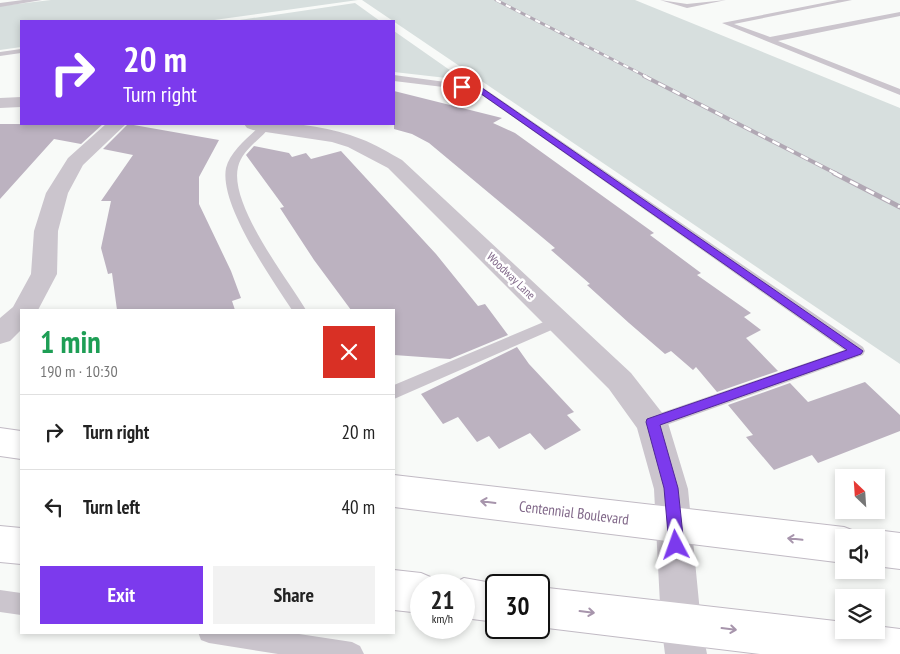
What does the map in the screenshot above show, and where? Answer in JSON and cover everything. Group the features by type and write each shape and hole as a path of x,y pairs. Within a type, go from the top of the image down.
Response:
{"main road":[{"path":"0,442 20,445"},
{"name":"Centennial Boulevard","path":"395,491 675,526 835,543"},
{"path":"0,544 20,546"},
{"path":"885,549 900,551"},
{"path":"395,590 410,592"},
{"path":"550,609 683,639 900,650"}],"street":[{"path":"0,103 20,102"},
{"path":"26,309 44,274 46,231 57,193 75,162 116,125"},
{"name":"Woodway Lane","path":"259,125 335,137 355,143 395,164 620,381 652,422 671,488 683,639"},
{"path":"0,334 20,315"}],"lane":[{"path":"0,5 39,0"},
{"path":"663,0 687,6 723,0"},
{"path":"849,0 726,24 900,92"},
{"path":"769,40 900,14"},
{"path":"0,54 20,51"},
{"path":"395,78 479,89 857,351 652,422"},
{"path":"259,125 232,169 232,182 239,207 250,230 298,309"},
{"path":"395,392 558,321"},
{"path":"0,601 20,604"},
{"path":"222,634 352,654"}],"shaded area":[{"path":"51,0 358,0 214,20 20,20 20,47 0,50 0,6"},
{"path":"362,0 635,0 900,108 900,364 395,22 395,20 392,20"},
{"path":"355,3 379,20 240,20"},
{"path":"395,32 464,80 395,72"}],"building":[{"path":"395,91 502,118 493,123 515,133 654,233 650,235 701,273 697,275 751,313 744,317 761,330 746,338 778,371 717,392 696,367 693,370 671,351 665,354 629,323 587,285 590,284 551,250 555,248 429,143 412,134 394,129"},
{"path":"0,124 102,125 81,144 54,139 0,199"},
{"path":"127,125 219,140 199,177 199,204 231,271 241,298 232,301 235,309 117,309 112,273 108,274 101,248 111,201 101,201 133,155 103,149"},
{"path":"254,146 289,153 292,157 306,153 311,159 341,151 436,254 478,306 485,304 508,335 450,359 395,355 395,309 350,309 314,260 280,208 284,207 246,155"},
{"path":"517,347 529,364 574,412 567,415 581,430 545,450 530,433 499,449 489,436 477,442 458,417 443,424 421,394"},
{"path":"865,382 900,415 900,431 818,463 812,455 774,470 746,437 753,435 728,405 790,383 808,402"}],"railway":[{"path":"496,0 647,77"},
{"path":"644,76 837,174"},
{"path":"834,173 900,207"}],"route":[{"path":"462,87 479,89 857,351 652,422 671,488 676,545"}]}
